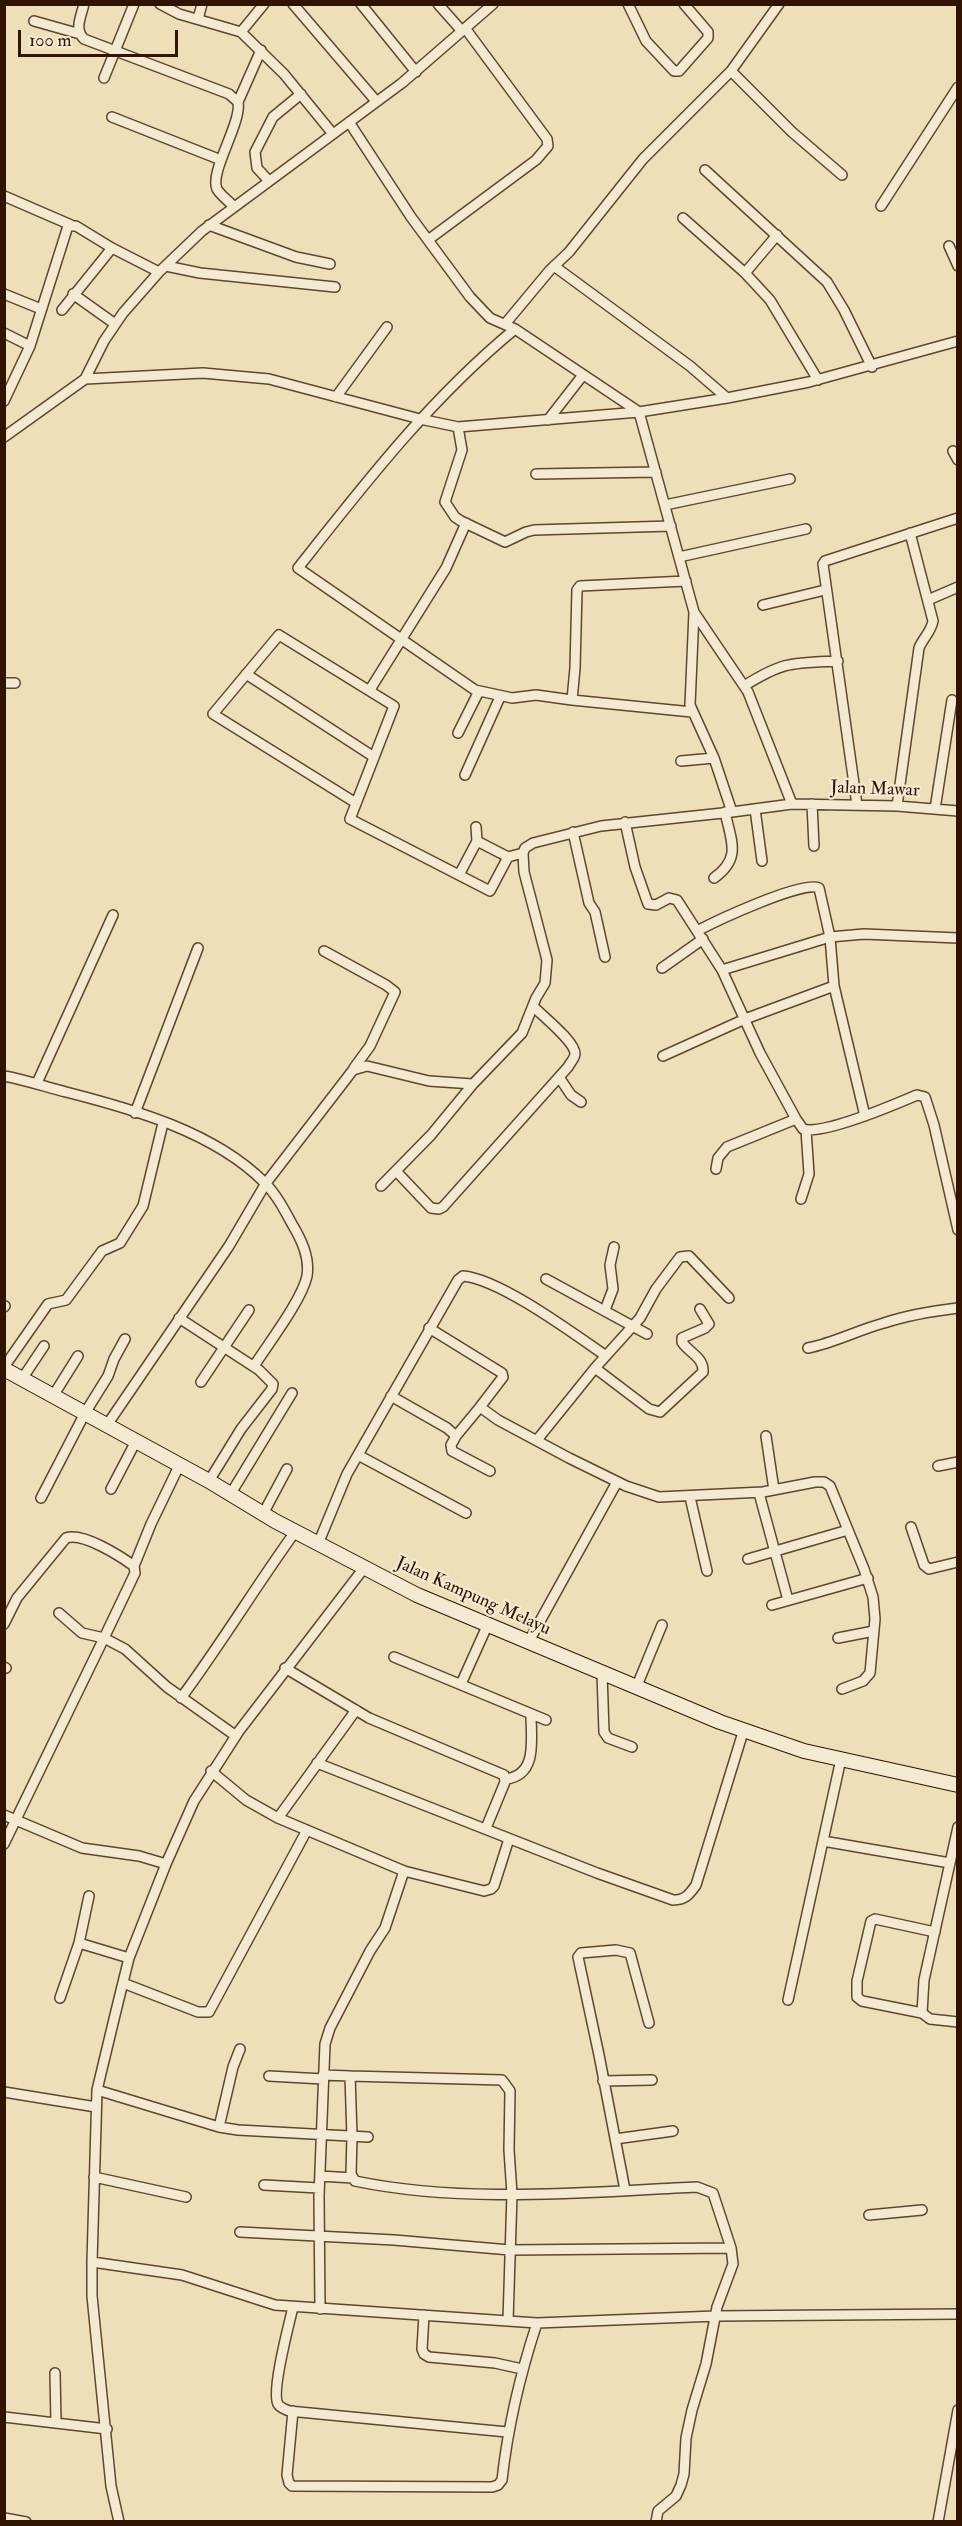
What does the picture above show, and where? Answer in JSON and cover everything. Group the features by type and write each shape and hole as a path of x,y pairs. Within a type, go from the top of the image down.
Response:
{"main road":[{"name":"Jalan Kampung Melayu","path":"4,1368 209,1481 295,1532 417,1595 636,1688 804,1751 957,1785"}],"street":[{"path":"84,4 78,25 84,39 229,94 238,102"},
{"path":"104,78 134,4"},
{"path":"159,4 179,14 241,32 261,50 301,94 333,134"},
{"path":"198,19 202,4"},
{"path":"241,32 264,4"},
{"path":"293,4 376,101"},
{"path":"361,4 416,72"},
{"path":"428,240 536,160 548,146 547,139 463,29 438,4"},
{"path":"4,437 85,379 115,324 162,269 209,225 416,72 493,4"},
{"path":"628,4 646,41 674,71 679,71 708,38 708,32 684,4"},
{"path":"505,324 554,266 569,252 643,159 731,71 776,6"},
{"path":"34,21 80,34"},
{"path":"233,206 216,187 221,160 237,116 238,102 261,50"},
{"path":"731,71 792,132 843,175"},
{"path":"881,206 957,87"},
{"path":"269,181 256,168 255,152 273,117 301,94"},
{"path":"112,117 221,160"},
{"path":"349,122 428,240 470,297 490,318 515,329 639,412 694,612 689,700 692,712 714,758 728,812 733,853 725,870 714,878"},
{"path":"705,170 827,282 872,366"},
{"path":"4,196 94,236 112,248 162,269 335,287"},
{"path":"683,218 745,273 770,300 818,380"},
{"path":"4,401 30,346 67,229 71,225"},
{"path":"209,225 296,257 330,264"},
{"path":"745,273 777,235"},
{"path":"949,246 957,266"},
{"path":"62,310 112,248"},
{"path":"554,266 683,361 727,398"},
{"path":"4,294 41,309"},
{"path":"73,294 115,324"},
{"path":"336,397 387,327"},
{"path":"515,329 490,349 420,419 375,471 298,568 453,676 480,691 501,697 536,695 692,712"},
{"path":"4,333 30,346"},
{"path":"85,379 203,373 269,379 458,427 639,412 727,398 818,380 957,341"},
{"path":"548,420 583,375"},
{"path":"458,427 462,450 445,502 454,517 505,542 526,532 534,531 671,525"},
{"path":"953,451 957,460"},
{"path":"536,474 656,472"},
{"path":"665,505 790,479"},
{"path":"857,805 838,661 822,571 825,561 957,518"},
{"path":"371,688 446,568 466,523"},
{"path":"680,557 806,529"},
{"path":"897,806 919,648 924,637 932,628 933,621 910,533"},
{"path":"572,700 577,590 580,586 686,581"},
{"path":"928,600 957,586"},
{"path":"763,605 825,590"},
{"path":"694,612 744,686 757,711 792,804"},
{"path":"356,803 213,714 279,635 394,706 350,819 490,891 508,857 477,841"},
{"path":"744,686 769,670 792,662 838,661"},
{"path":"246,674 374,757"},
{"path":"4,683 15,683"},
{"path":"458,733 480,691"},
{"path":"465,775 501,697"},
{"path":"935,809 952,700"},
{"path":"681,761 714,758"},
{"name":"Jalan Mawar","path":"508,857 523,853 525,848 533,843 573,832 625,822 792,804 897,806 957,811"},
{"path":"812,804 814,846"},
{"path":"756,809 762,861"},
{"path":"625,822 635,867 648,904 656,905 674,898 677,900 722,970 795,1119 806,1130 809,1174 801,1199"},
{"path":"459,875 477,841 476,827"},
{"path":"573,832 589,903 597,919 605,957"},
{"path":"381,1186 431,1135 473,1084 522,1033 546,983 548,969 542,937 524,872 523,853"},
{"path":"697,931 732,913 814,885 821,891 830,937 834,986 865,1116"},
{"path":"37,1083 112,915"},
{"path":"722,970 830,937 864,934 957,938"},
{"path":"662,968 703,939"},
{"path":"135,1113 198,948"},
{"path":"107,1425 229,1246 266,1183 364,1054 395,993 386,985 324,951"},
{"path":"663,1056 745,1019 834,986"},
{"path":"396,1171 431,1208 439,1209 568,1067 575,1053 567,1039 533,1006"},
{"path":"364,1054 367,1066"},
{"path":"353,1070 367,1066 429,1081 473,1084"},
{"path":"4,1076 37,1083 186,1130 225,1152 266,1183 281,1203 301,1238 306,1257 307,1275 301,1292 254,1366"},
{"path":"559,1077 572,1095 581,1102"},
{"path":"806,1130 865,1116 917,1095 925,1097 934,1125 957,1230"},
{"path":"716,1169 718,1158 727,1147 795,1119"},
{"path":"4,1368 48,1304 66,1300 102,1251 120,1243 143,1206 163,1123"},
{"path":"605,1310 613,1289 610,1265 614,1247"},
{"path":"537,1440 595,1368 633,1327 656,1290 683,1255 689,1256 729,1298"},
{"path":"318,1544 358,1455 429,1328 458,1280 463,1276 486,1281 606,1356"},
{"path":"546,1279 647,1334"},
{"path":"808,1348 824,1345 900,1318 957,1308"},
{"path":"595,1368 649,1409 660,1412 703,1372 700,1359 682,1342 682,1338 705,1328 708,1324 700,1309"},
{"path":"201,1382 249,1310"},
{"path":"179,1318 254,1366 272,1382 272,1389 241,1429 209,1481"},
{"path":"429,1328 502,1373 503,1377 451,1445 452,1451 490,1471"},
{"path":"41,1498 85,1413 108,1376 125,1339"},
{"path":"22,1379 44,1346"},
{"path":"52,1396 78,1356"},
{"path":"230,1495 292,1394"},
{"path":"390,1396 447,1428 456,1436"},
{"path":"480,1407 498,1420 617,1482 659,1497 759,1493 824,1482 830,1486 868,1578 875,1609 871,1667 867,1678 842,1689"},
{"path":"766,1436 774,1490"},
{"path":"111,1489 136,1441"},
{"path":"358,1455 466,1513"},
{"path":"938,1466 957,1462"},
{"path":"4,1844 135,1573 134,1566 151,1524 179,1466"},
{"path":"263,1514 287,1469"},
{"path":"529,1641 617,1482"},
{"path":"759,1493 788,1600"},
{"path":"690,1497 707,1571"},
{"path":"911,1527 924,1565 933,1569 957,1562"},
{"path":"748,1559 848,1530"},
{"path":"180,1698 248,1604 295,1532"},
{"path":"4,1624 17,1599 66,1538 74,1537 114,1552 134,1566"},
{"path":"117,2521 111,2486 92,2296 92,2262 97,2090 129,1958 166,1864 194,1801 212,1771 285,1668 364,1568"},
{"path":"772,1605 868,1578"},
{"path":"59,1613 82,1633 104,1638 125,1649 180,1698 236,1736"},
{"path":"461,1684 488,1624"},
{"path":"636,1688 662,1625"},
{"path":"837,1638 874,1631"},
{"path":"394,1657 546,1720"},
{"path":"285,1668 369,1718 494,1770 504,1775 506,1779"},
{"path":"602,1673 603,1732 608,1737 632,1747"},
{"path":"278,1818 356,1710"},
{"path":"506,1779 520,1776 528,1765 531,1756 531,1714"},
{"path":"317,1763 509,1839 673,1900 683,1900 690,1895 696,1885 744,1729"},
{"path":"788,2000 841,1759"},
{"path":"212,1771 246,1800 278,1818 404,1870 488,1890 494,1886 509,1839"},
{"path":"486,1828 506,1779"},
{"path":"4,1815 82,1848 122,1853 166,1864"},
{"path":"922,2013 924,1980 957,1827"},
{"path":"123,1983 198,2012 209,2012 307,1830"},
{"path":"823,1841 950,1863"},
{"path":"320,2309 320,2176 325,2044 330,2028 369,1951 385,1928 404,1870"},
{"path":"60,1998 79,1942 89,1896"},
{"path":"935,1932 875,1919 871,1921 857,1982 857,1997 862,2001 922,2013 930,2019 957,2022"},
{"path":"79,1942 129,1958"},
{"path":"625,2190 599,2055 577,1960 581,1953 616,1950 630,1953 649,2023"},
{"path":"219,2127 233,2067 240,2049"},
{"path":"269,2076 502,2080 510,2091 509,2150 512,2194 508,2321"},
{"path":"350,2076 351,2174 356,2181 436,2191 512,2194 697,2187 713,2193 720,2208 733,2264 717,2307 686,2438 684,2474 681,2485 676,2496 658,2511 656,2522"},
{"path":"603,2081 652,2080"},
{"path":"97,2090 219,2127 368,2137"},
{"path":"4,2092 96,2107"},
{"path":"615,2139 674,2131"},
{"path":"320,2176 354,2178"},
{"path":"94,2177 186,2197"},
{"path":"264,2185 320,2188"},
{"path":"869,2215 922,2211"},
{"path":"240,2232 394,2240 510,2250 731,2248"},
{"path":"92,2262 182,2275 275,2305 537,2323 716,2316 957,2314"},
{"path":"293,2307 276,2396 280,2407 293,2411 507,2432"},
{"path":"424,2315 422,2349 429,2357 495,2363 522,2369"},
{"path":"293,2411 287,2475 289,2483 299,2486 492,2487 498,2485 502,2480 507,2432 522,2369 537,2323"},
{"path":"55,2373 56,2423"},
{"path":"938,2522 957,2410"},
{"path":"4,2417 107,2430"},
{"path":"4,2518 26,2522"}]}
